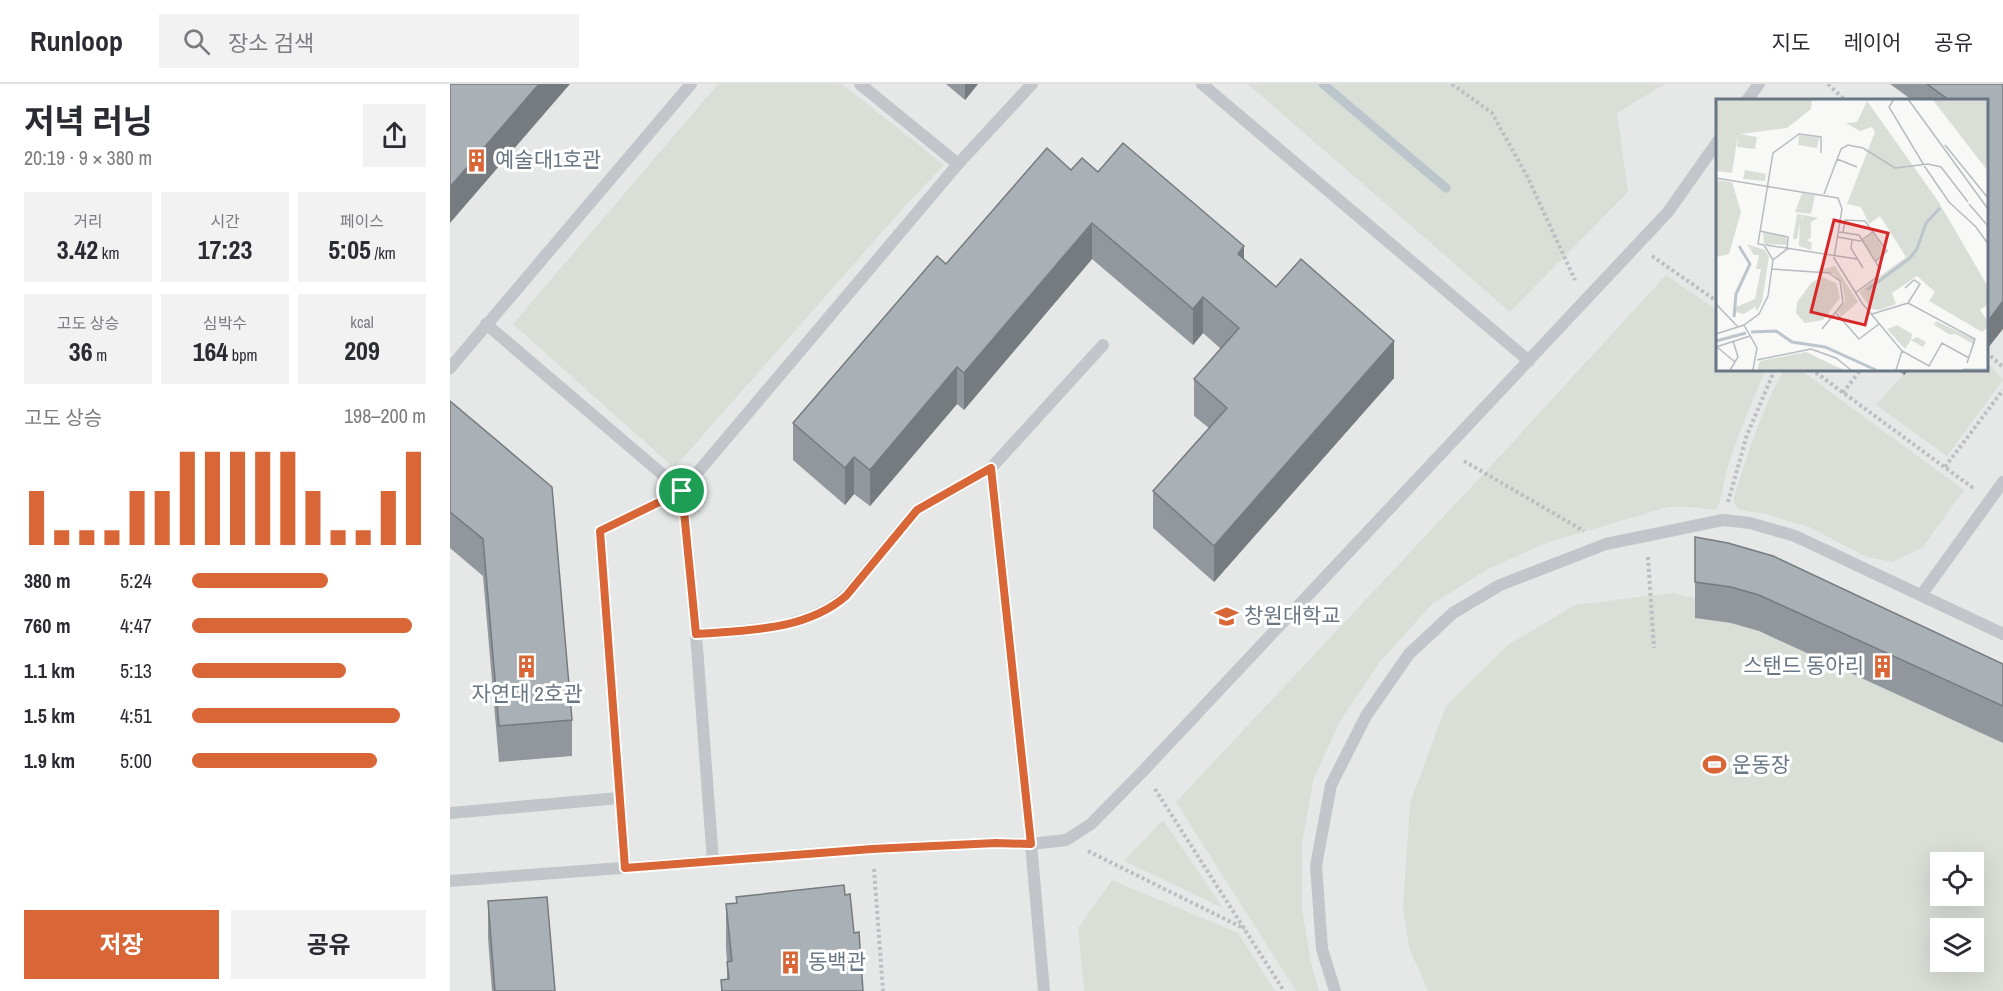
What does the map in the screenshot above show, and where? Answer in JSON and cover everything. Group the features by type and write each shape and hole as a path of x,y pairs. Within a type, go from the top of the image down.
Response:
{"lane":[{"path":"450,368 691,84"},
{"path":"860,84 958,164"},
{"path":"625,868 600,531 682,491 958,164 1032,84"},
{"path":"1202,84 1529,361"},
{"path":"1748,99 1759,84"},
{"path":"450,882 872,849 996,843 1031,844 1065,840 1090,824 1144,770 1529,361 1668,212 1716,144"},
{"path":"486,324 682,491 696,634 713,861"},
{"path":"696,634 787,625 824,612 846,596 917,510 991,468 1103,345"},
{"path":"991,468 1031,844 1044,991"},
{"path":"1922,594 2003,482"},
{"path":"1335,991 1322,949 1316,866 1331,785 1366,716 1409,654 1453,613 1500,585 1606,544 1723,520 1750,522 1795,536 2003,634"},
{"path":"450,813 619,798"}],"path":[{"path":"1452,84 1492,113 1528,178 1585,301"},
{"path":"1828,84 1844,99"},
{"path":"1637,245 1716,301"},
{"path":"1988,354 2003,367"},
{"path":"1723,520 1747,435 1775,370"},
{"path":"1812,370 1990,501"},
{"path":"1843,393 1860,370"},
{"path":"1945,467 2003,390"},
{"path":"1445,450 1606,544"},
{"path":"1647,535 1654,648"},
{"path":"1144,770 1284,991"},
{"path":"1065,840 1245,929"},
{"path":"872,849 883,991"}],"shaded area":[{"name":"창원대학교","path":"450,84 2003,84 2003,991 450,991"},
{"path":"718,84 842,84 944,165 905,206 674,468 513,324"},
{"path":"1248,84 1665,84 1617,113 1628,192 1510,312"},
{"path":"1666,275 1716,310 1716,370 1766,370 1743,424 1724,480 1719,504 1715,510 1668,507 1549,542 1488,569 1432,604 1379,663 1340,721 1314,778 1302,842 1302,909 1311,963 1319,991 1296,991 1176,802"},
{"path":"1988,363 2003,380 1947,456 1876,405 1907,370 1988,370"},
{"path":"1784,370 1800,370 1964,490 1922,548 1892,562 1867,557 1809,527 1766,514 1740,510 1734,504 1734,497 1769,400"},
{"name":"운동장","path":"1672,593 1758,612 2003,727 2003,991 1428,991 1410,950 1403,909 1410,803 1446,706 1508,645 1575,605"},
{"path":"1163,820 1223,908 1124,861"},
{"path":"1112,880 1238,933 1275,991 1084,991 1078,928"}],"building":[{"path":"450,84 539,84 450,187"},
{"path":"1927,84 2003,84 2003,301 1988,321 1988,99 1948,99"},
{"path":"1123,143 1244,246 1238,254 1276,287 1301,259 1394,341 1214,546 1153,491 1227,408 1194,379 1239,328 1203,297 1193,309 1092,223 964,373 957,367 870,470 854,457 845,468 793,423 937,256 946,264 1047,148 1071,170 1082,158 1098,172"},
{"name":"자연대 2호관","path":"450,401 552,487 572,720 499,726 483,539 450,512"},
{"path":"1695,537 1728,543 1773,556 2003,664 2003,706 1759,595 1731,587 1695,582"},
{"path":"844,885 845,895 850,894 854,933 859,932 863,991 722,991 721,980 729,979 727,962 732,961 726,904 737,903 736,897"},
{"path":"547,897 555,991 495,991 488,901"}],"waterway":[{"path":"1323,84 1446,188"}],"place":[{"name":"예술대1호관","path":"477,160"},
{"name":"창원대학교","path":"1226,616"},
{"name":"자연대 2호관","path":"527,666"},
{"name":"스탠드 동아리","path":"1882,666"},
{"name":"운동장","path":"1714,765"},
{"name":"동백관","path":"790,962"}],"route":[{"path":"991,468 1031,844 996,843 872,849 625,868 600,531 682,491 696,634 787,625 824,612 846,596 917,510 991,468"}]}
